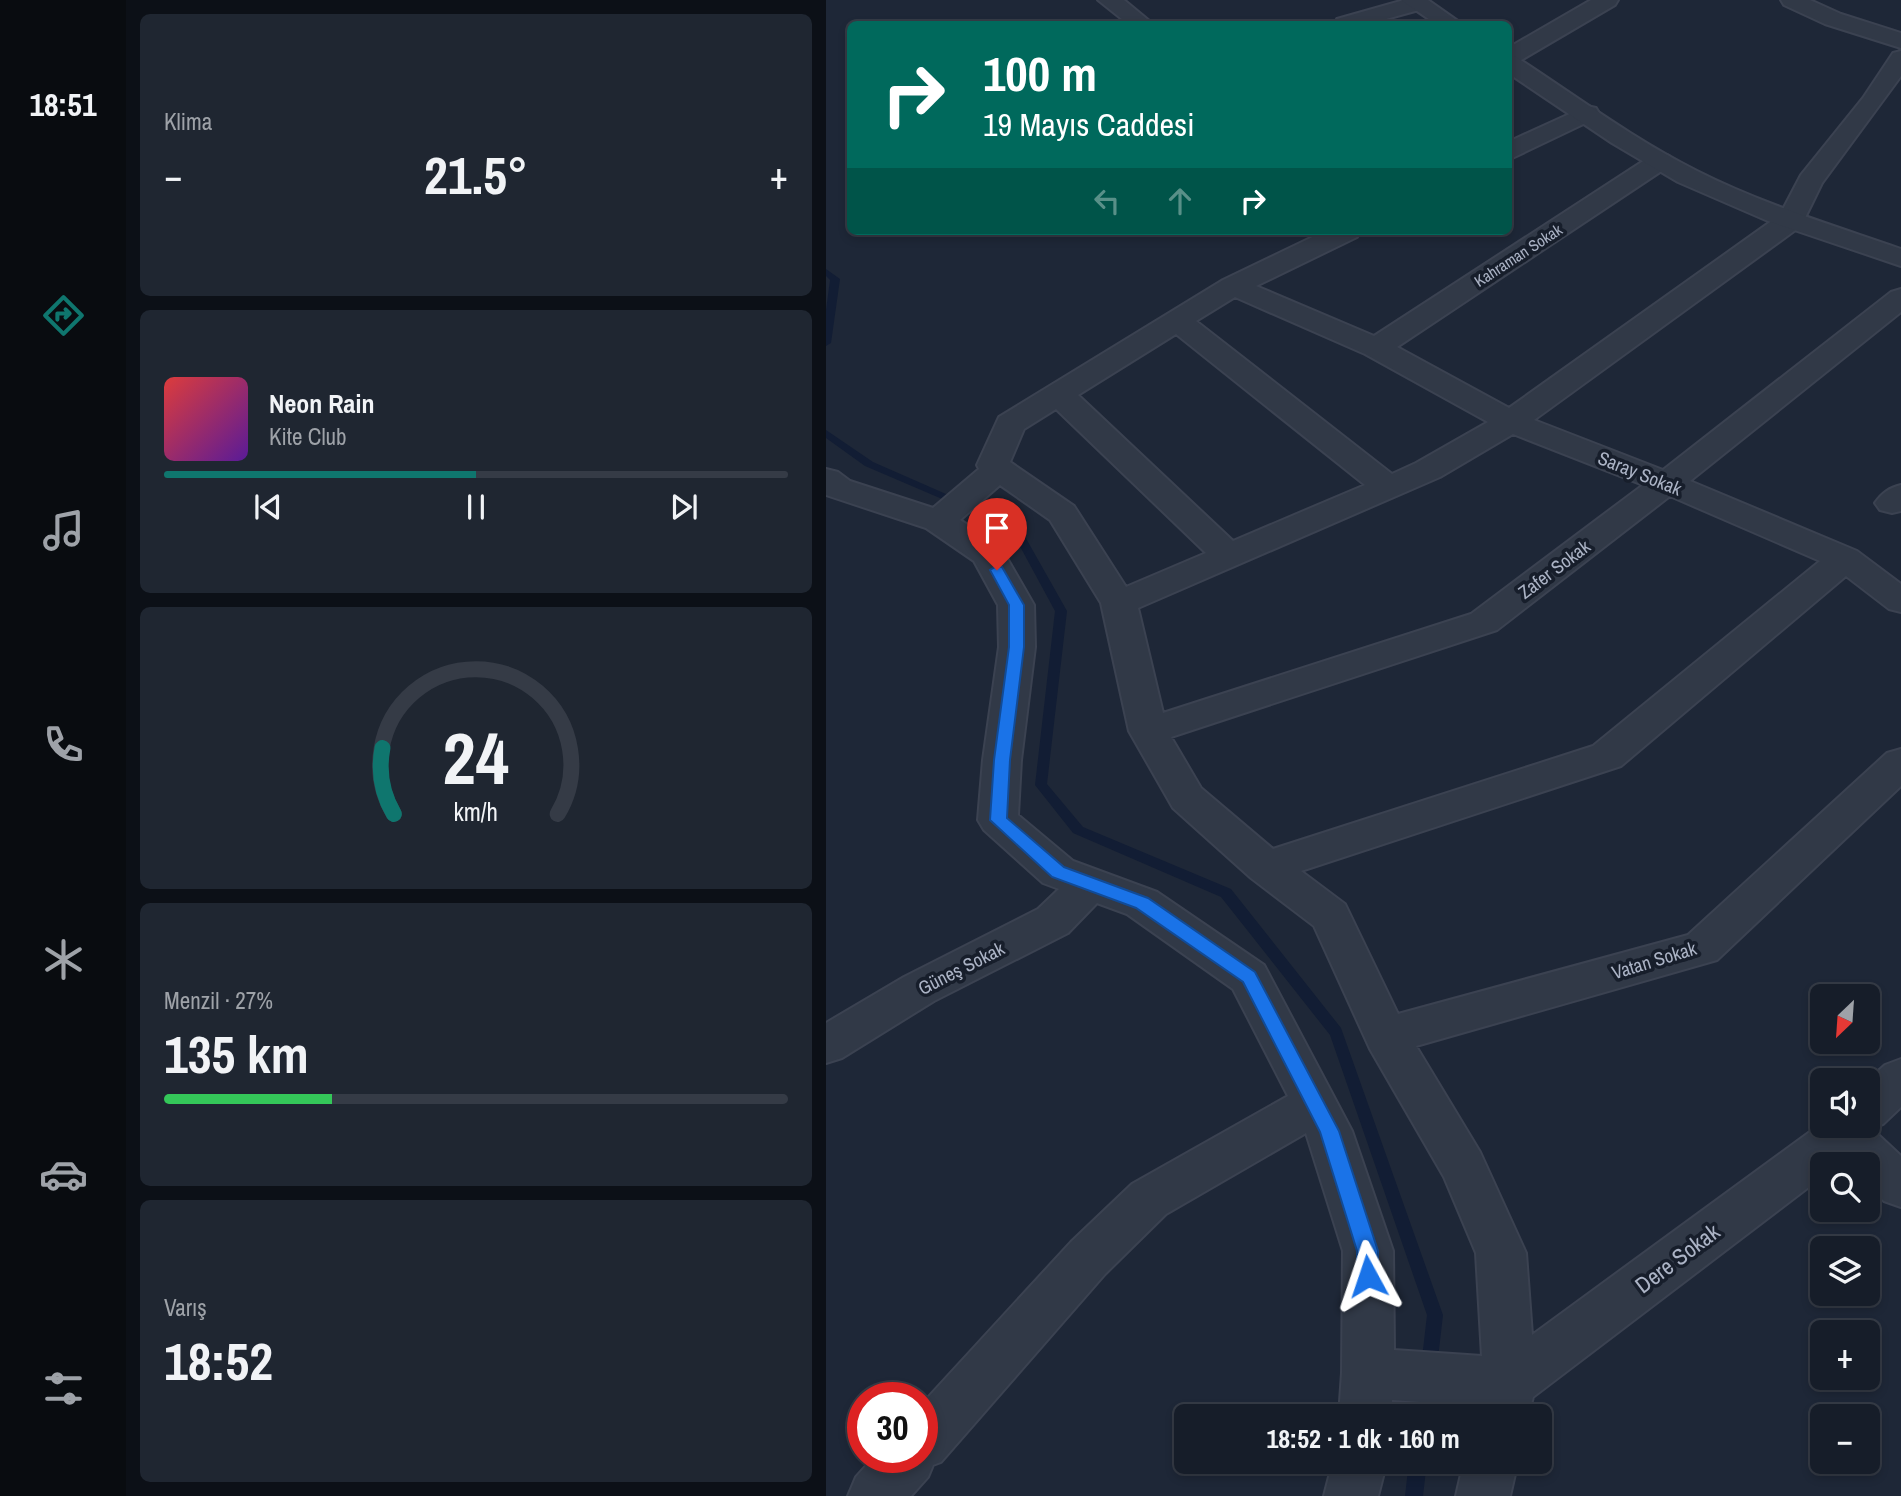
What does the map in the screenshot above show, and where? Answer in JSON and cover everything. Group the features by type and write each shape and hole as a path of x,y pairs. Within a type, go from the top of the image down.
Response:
{"street":[{"path":"1109,0 1138,21"},
{"path":"1512,58 1607,0"},
{"path":"1119,603 1428,470 1511,422 1791,220 1811,181 1871,102 1900,58 1833,19 1792,0"},
{"path":"1355,21 1415,2 1446,21"},
{"path":"1512,63 1660,161 1715,189 1791,220 1901,258"},
{"path":"1512,150 1587,113"},
{"name":"Kahraman Sokak","path":"1376,348 1660,161"},
{"path":"826,479 838,488 938,521 988,554 1016,605 1017,647 1002,760 998,820 1058,872 1142,903 1249,977 1329,1131 1368,1251 1367,1394 1506,1399 1501,1253 1463,1167 1387,1036 1330,916 1266,867 1187,798 1148,731 1119,603 1062,513 993,465 1010,424 1233,286 1339,235"},
{"name":"Saray Sokak","path":"1233,286 1376,348 1511,422 1667,483 1845,559 1901,601"},
{"name":"Zafer Sokak","path":"1148,731 1484,622 1667,483 1901,298"},
{"path":"1177,321 1388,487"},
{"path":"1059,394 1229,556"},
{"path":"938,521 999,469"},
{"path":"1266,867 1606,756 1845,559"},
{"name":"Vatan Sokak","path":"1387,1036 1702,947 1901,762"},
{"name":"Güneş Sokak","path":"826,1045 919,989 1053,921 1091,884"},
{"name":"Dere Sokak","path":"1880,1098 1901,1078"},
{"path":"938,1425 1088,1258 1149,1199 1315,1104"},
{"name":"Dere Sokak","path":"1506,1399 1835,1138"},
{"path":"1865,1138 1901,1186"},
{"path":"875,1496 896,1473"},
{"path":"1351,1496 1357,1474"},
{"path":"1483,1496 1488,1474"}],"waterway":[{"path":"826,272 835,279 826,343"},
{"path":"826,433 869,464 1014,526 1061,611 1041,785 1078,830 1226,893 1336,1032 1435,1315 1429,1367"},
{"path":"1424,1404 1426,1388"},
{"path":"1414,1496 1417,1474"}],"route":[{"path":"997,570 1016,605 1017,647 1002,760 998,820 1058,872 1142,903 1249,977 1329,1131 1368,1251 1368,1276"}]}
